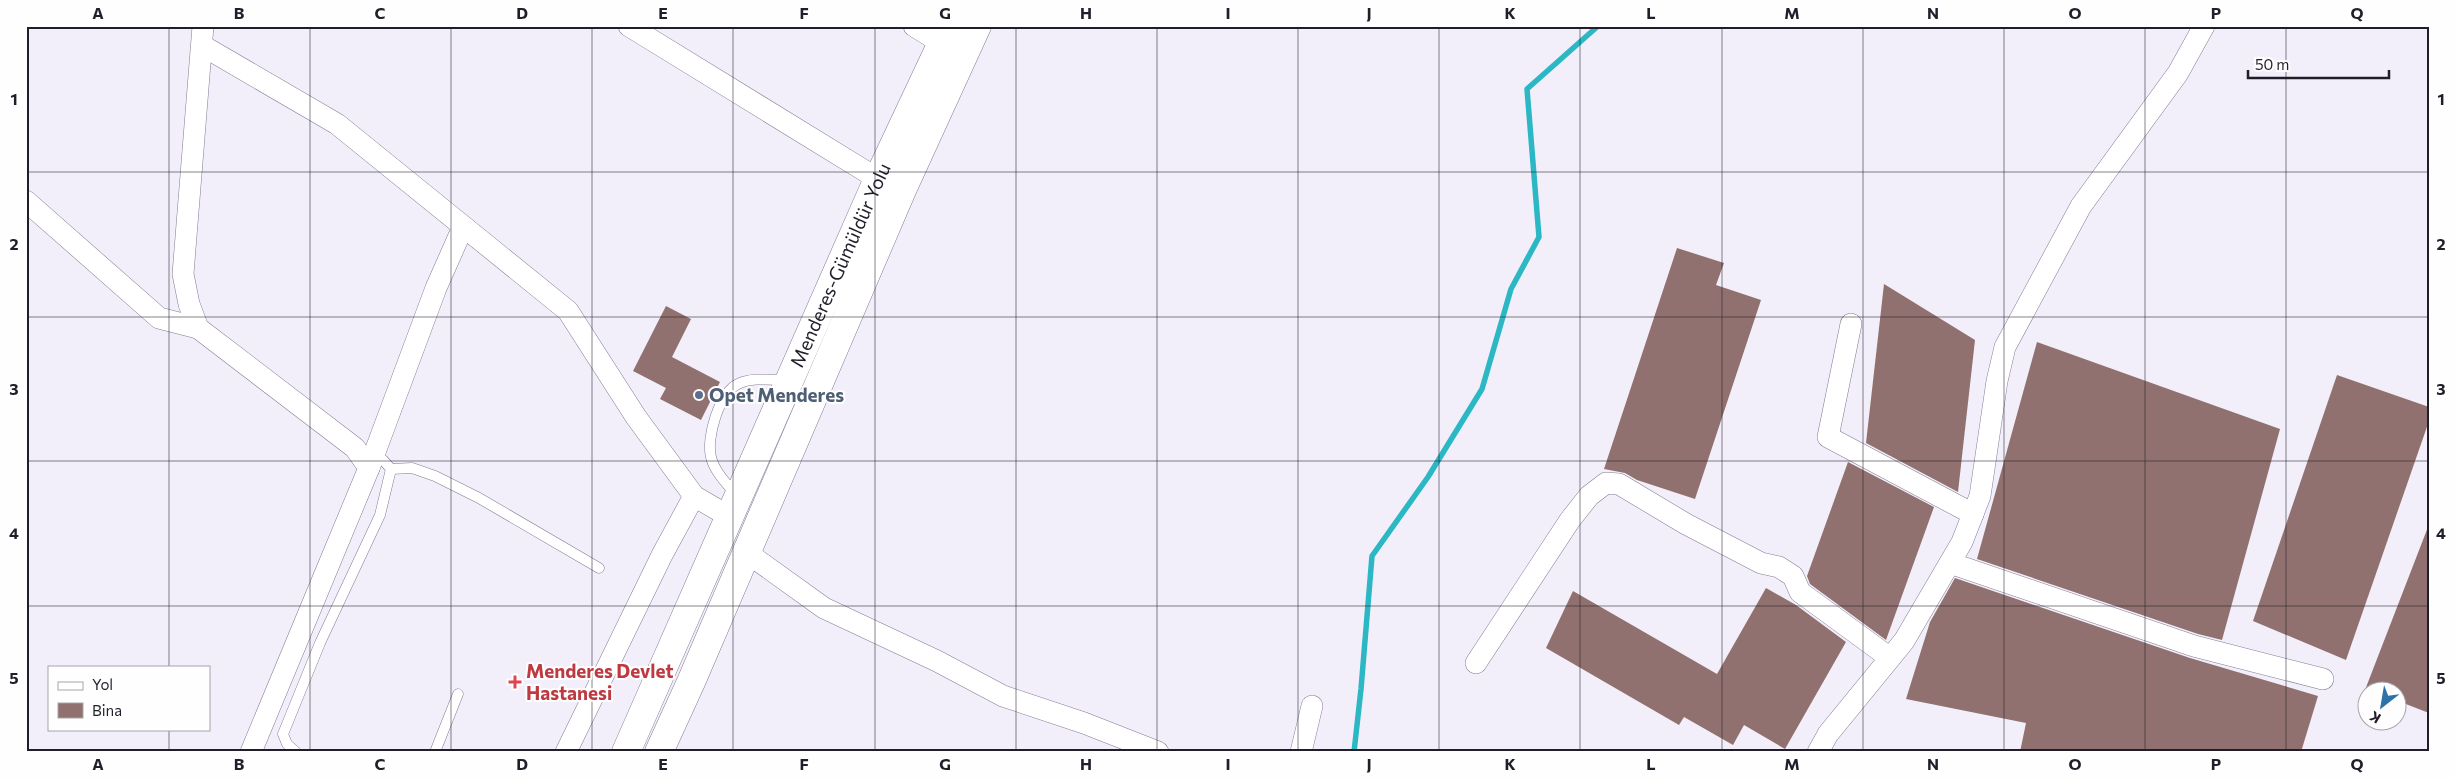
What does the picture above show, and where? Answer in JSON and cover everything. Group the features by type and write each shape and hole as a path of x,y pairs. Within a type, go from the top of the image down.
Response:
{"main road":[{"name":"Menderes-Gümüldür Yolu","path":"659,752 902,190 976,26"},
{"name":"Menderes-Gümüldür Yolu","path":"626,752 878,179 946,35"}],"street":[{"path":"629,26 878,179"},
{"path":"914,26 946,35"},
{"path":"1818,752 1828,734 1904,641 1962,542 1980,496 1997,381 2005,347 2081,206 2178,73 2204,26"},
{"path":"198,328 189,304 182,274 203,36 337,124 568,311 636,417 694,496 734,508"},
{"path":"26,201 159,318 198,328 371,462"},
{"path":"251,752 371,462 436,288 463,227"},
{"path":"1851,324 1828,436 1973,514"},
{"path":"1476,663 1570,520 1589,496 1606,483 1619,484 1686,524 1761,563 1779,567 1794,576 1800,592 1890,658"},
{"path":"566,752 662,555 694,496"},
{"path":"746,552 824,608 937,661 1002,696 1084,723 1158,752"},
{"path":"1950,563 2194,646 2323,679"},
{"path":"1301,752 1312,706"}],"lane":[{"path":"734,508 711,457 718,406 729,390 739,383 760,380 790,380"},
{"path":"371,462 383,460 391,470"},
{"path":"391,470 412,468 435,476 479,498 599,568"},
{"path":"296,752 287,744 283,734 320,643 380,515 391,470"},
{"path":"435,752 458,694"}],"building":[{"path":"1677,248 1724,263 1716,285 1761,300 1695,499 1637,480 1625,473 1604,469"},
{"path":"1884,284 1975,340 1958,492 1866,443"},
{"path":"666,306 691,319 672,357 720,382 701,420 660,399 666,388 633,371"},
{"path":"2037,342 2280,429 2222,640 2198,634 1977,559"},
{"path":"2337,375 2429,407 2429,421 2346,660 2253,621"},
{"path":"1848,462 1934,507 1886,640 1810,584 1807,576"},
{"path":"2428,527 2429,713 2408,705 2408,680 2369,680"},
{"path":"1955,578 2190,658 2318,696 2301,752 2020,752 2026,723 1906,699 1930,622"},
{"path":"1766,588 1796,605 1846,642 1785,749 1744,725 1733,745 1684,717 1679,725 1546,648 1573,591 1717,674"}],"waterway":[{"path":"1354,752 1372,556 1428,477 1482,389 1511,289 1539,237 1527,89 1598,26"}],"place":[{"name":"Opet Menderes","path":"699,395"},
{"name":"Menderes Devlet Hastanesi","path":"515,682"}]}
